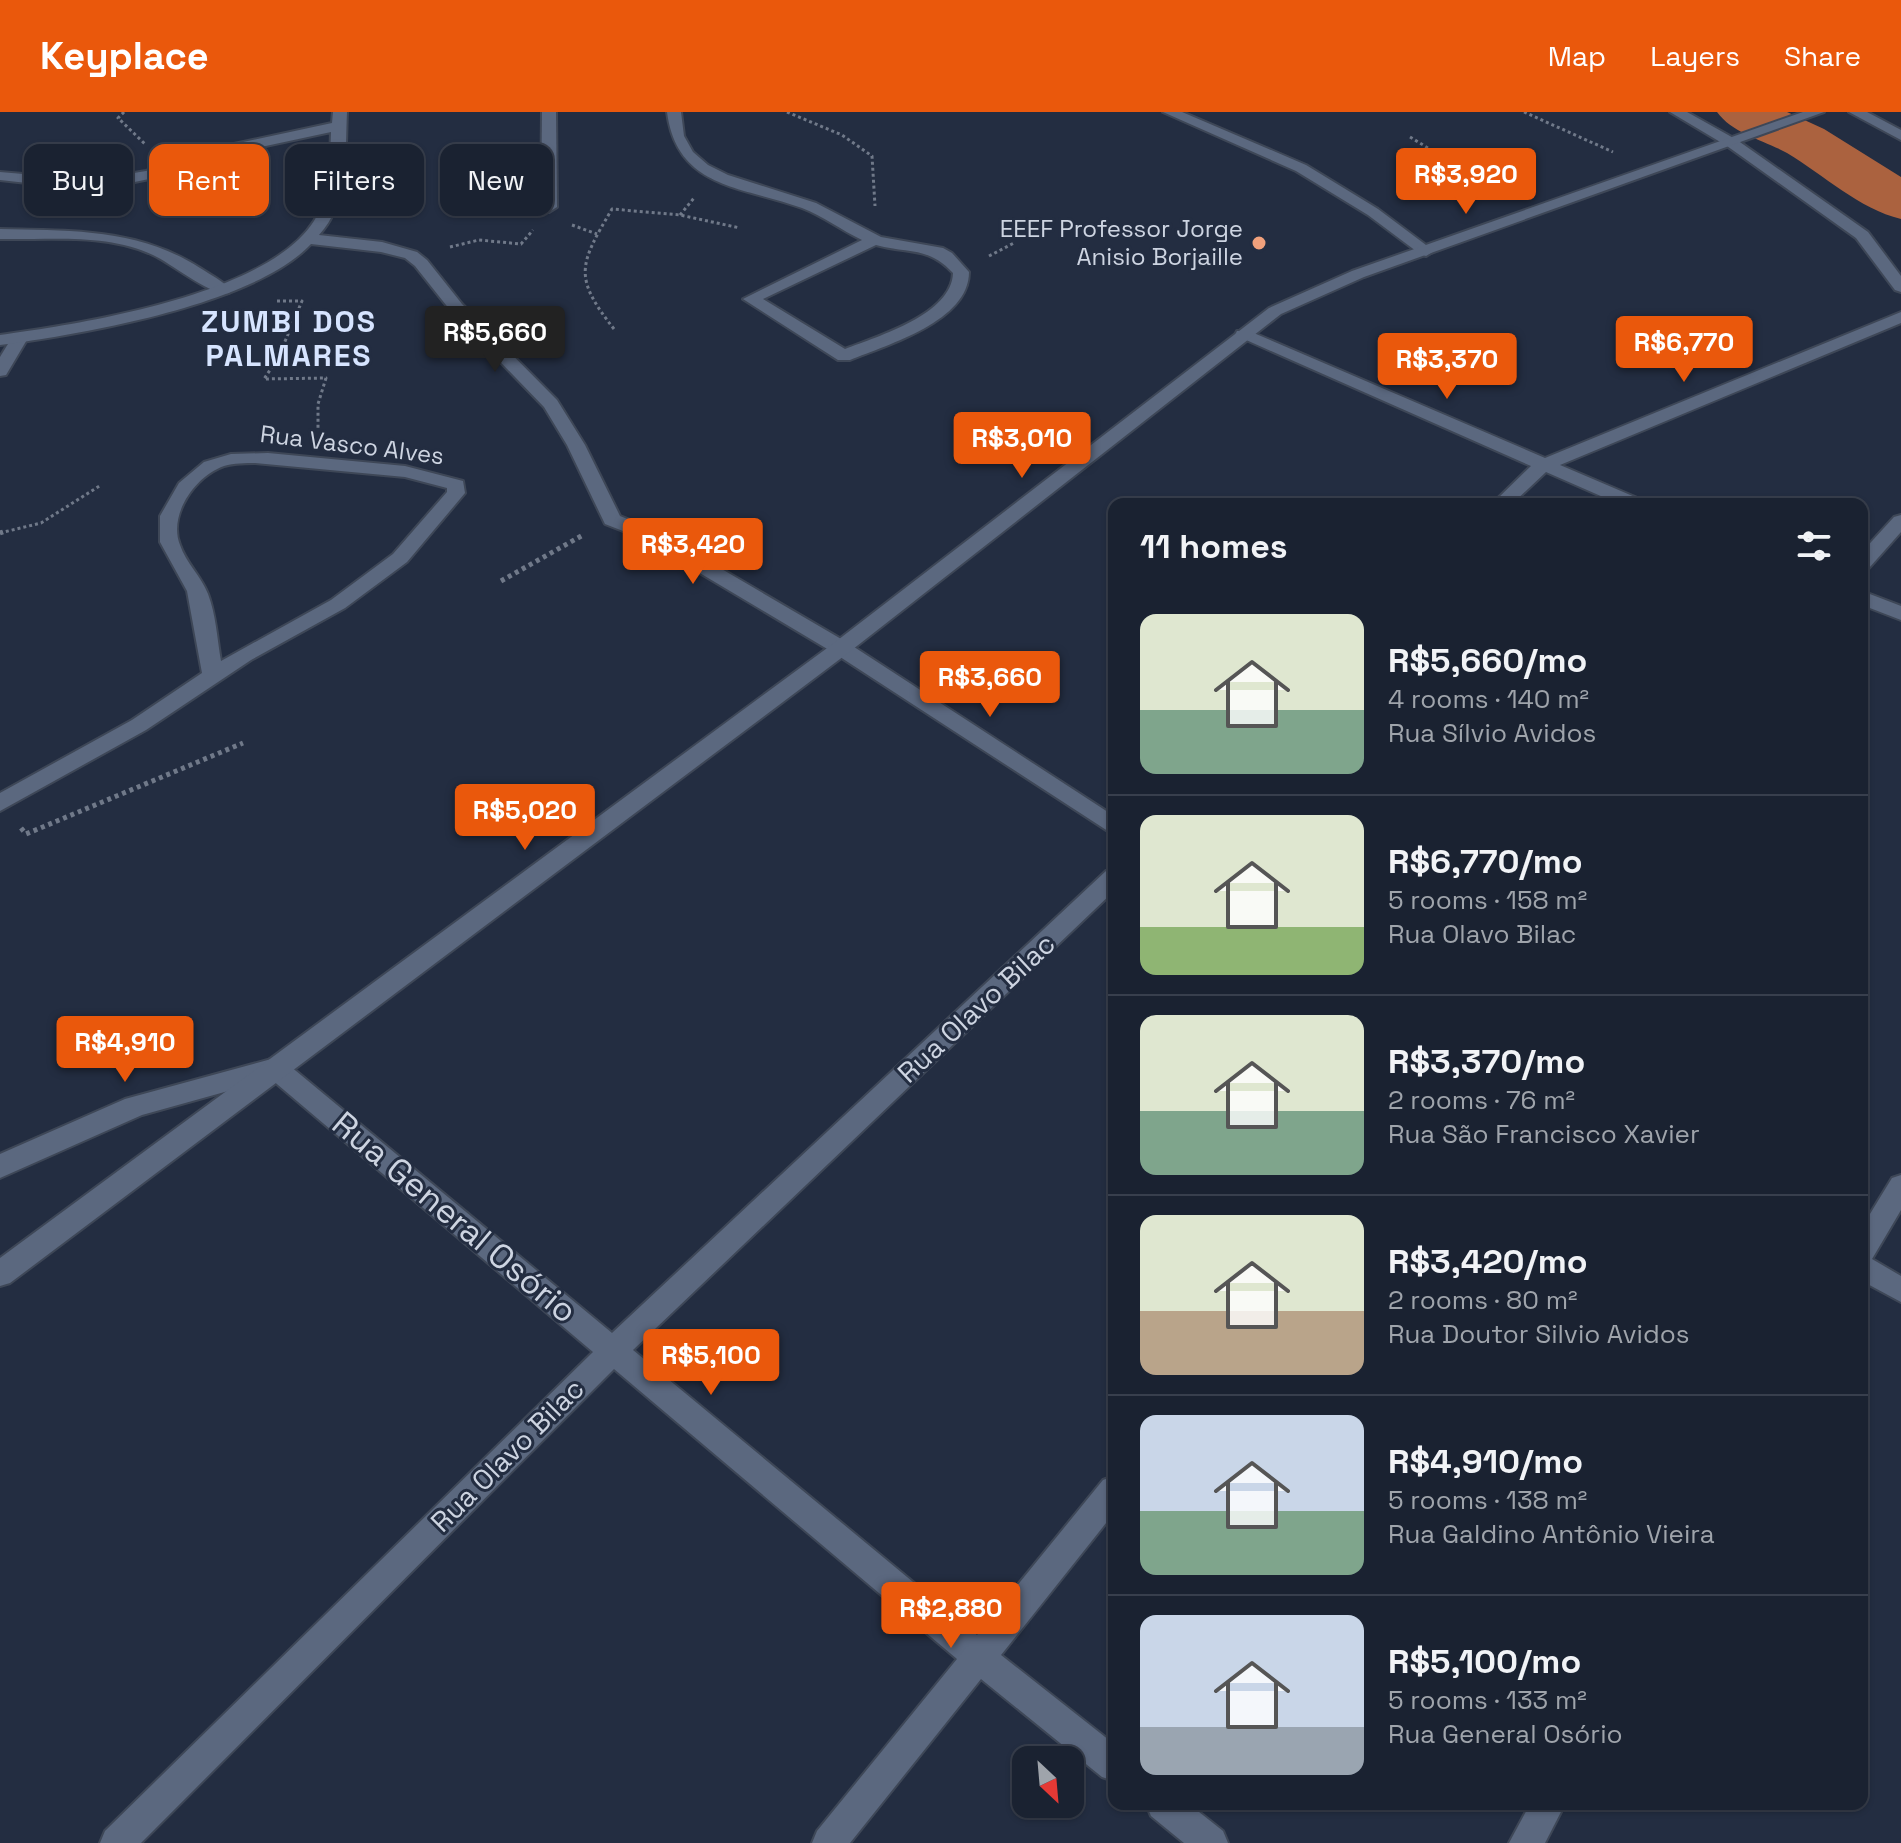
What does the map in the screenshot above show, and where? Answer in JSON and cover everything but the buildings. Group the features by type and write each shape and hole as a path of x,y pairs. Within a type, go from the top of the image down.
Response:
{"street":[{"path":"549,112 549,144"},
{"path":"674,112 678,141 698,167 713,176 773,192 818,209 875,240 917,246 946,257 960,271 962,281 949,306 935,316 844,356 751,299 875,240"},
{"path":"1170,112 1301,168 1373,212 1426,251"},
{"path":"1677,112 1732,143 1862,235 1901,287"},
{"path":"1856,112 1901,136"},
{"path":"0,1274 841,648 1275,311 1313,293 1426,251 1811,114"},
{"path":"0,340 156,311 223,290 273,264 309,239 321,225 331,196 340,119 246,144"},
{"path":"0,176 95,184 149,174"},
{"path":"0,234 112,239 135,243 172,258 223,290"},
{"path":"309,239 382,247 411,255 421,263 456,307 551,404 576,445 612,520 648,534 841,648 1108,823"},
{"path":"1507,498 1542,466 1901,317"},
{"path":"1243,335 1620,498"},
{"path":"0,371 20,338"},
{"name":"Rua Vasco Alves","path":"0,803 139,725 213,676 338,604 400,558 437,519 457,489 452,483 390,471 261,457 215,462 191,482 176,500 170,513 168,539 172,551 196,587 213,676"},
{"path":"1868,557 1901,521"},
{"path":"1868,600 1901,614"},
{"name":"Rua Olavo Bilac","path":"117,1843 614,1350 1108,883"},
{"path":"0,1167 66,1133 125,1110 275,1068"},
{"name":"Rua General Osório","path":"275,1068 980,1658 1108,1760"},
{"path":"1868,1241 1901,1186"},
{"path":"1868,1271 1901,1290"},
{"path":"829,1843 1108,1498"},
{"path":"1170,1810 1211,1843"},
{"path":"1526,1843 1545,1810"}],"path":[{"path":"124,112 118,118 149,148"},
{"path":"787,112 842,135 872,156 875,240"},
{"path":"1524,112 1654,170"},
{"path":"1410,137 1533,213"},
{"path":"614,329 588,295 585,277 597,234 612,209 680,215 740,228"},
{"path":"223,290 242,300 302,301 278,358 264,379 326,378 318,404 317,465"},
{"path":"0,533 41,523 101,485"},
{"path":"501,581 612,520"},
{"path":"0,803 26,834 243,743"}],"waterway":[{"path":"1744,112 1805,141 1901,202"}],"place":[{"name":"EEEF Professor Jorge Anisio Borjaille","path":"1259,243"}],"district":[{"name":"ZUMBI DOS PALMARES","path":"289,339"}]}
